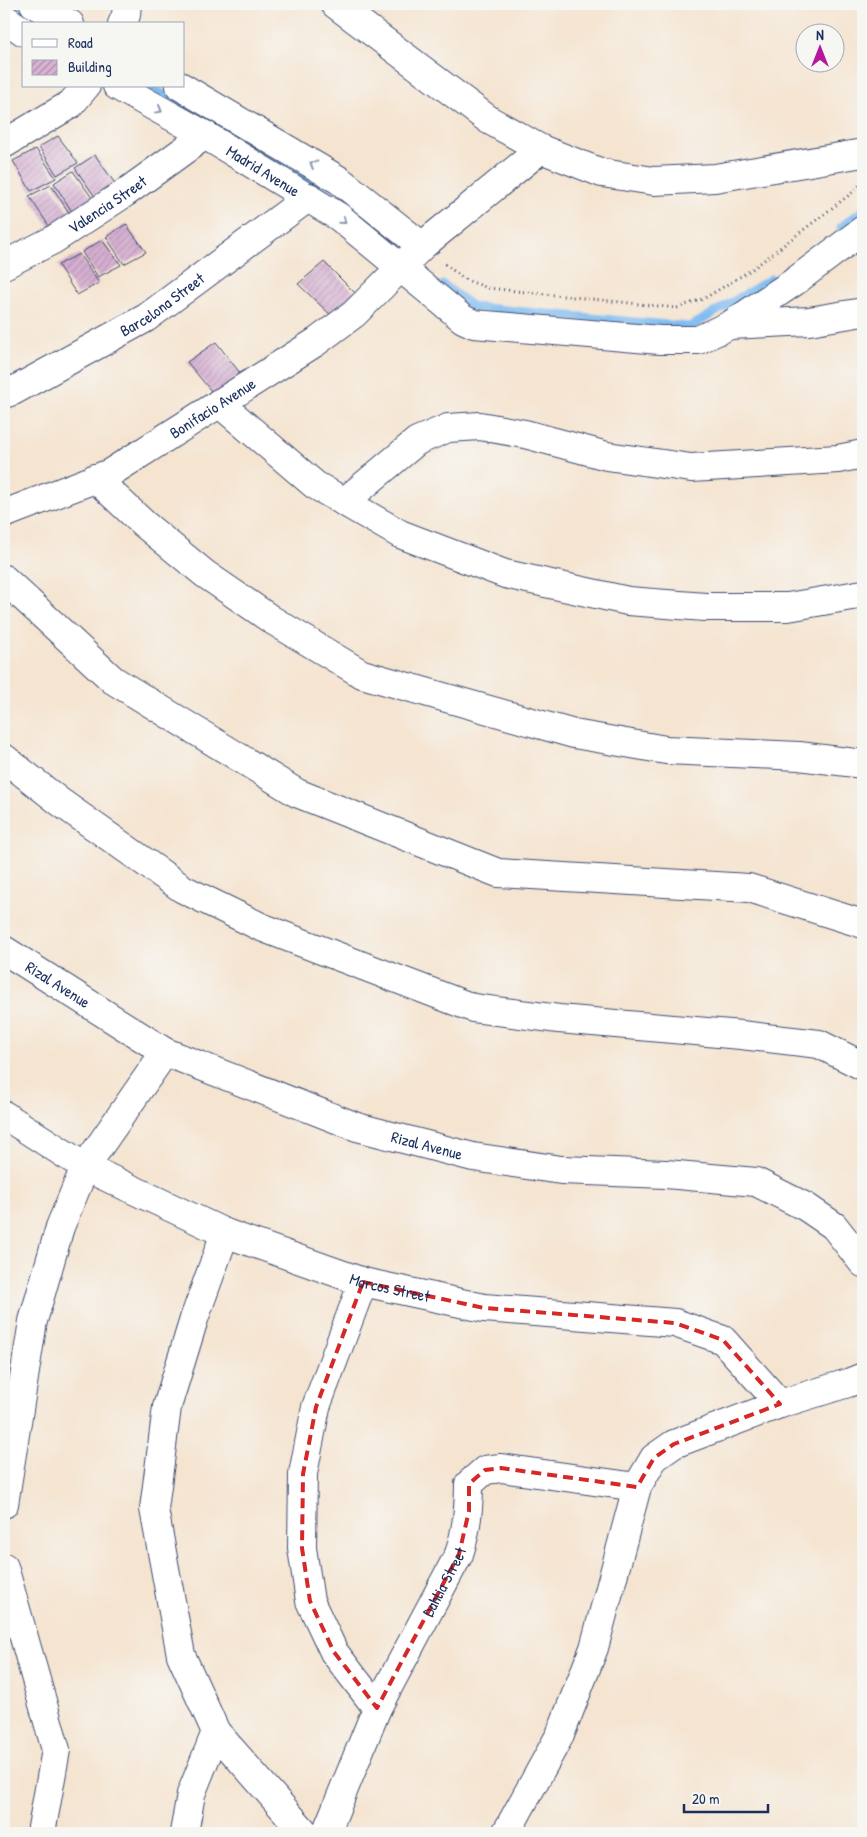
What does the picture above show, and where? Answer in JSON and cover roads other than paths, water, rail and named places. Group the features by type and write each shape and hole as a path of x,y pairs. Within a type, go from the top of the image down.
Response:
{"street":[{"path":"34,4 66,22"},
{"path":"123,22 127,4"},
{"path":"335,4 489,120 541,149 602,172 654,181 714,178 863,153"},
{"path":"4,18 22,31"},
{"path":"4,144 71,104 84,88"},
{"name":"Madrid Avenue","path":"121,88 205,135 339,217 463,319 474,324 660,340 698,340 730,325"},
{"name":"Madrid Avenue","path":"183,88 339,180 422,246"},
{"name":"Valencia Street","path":"4,265 53,240 125,193 205,135"},
{"name":"Bonifacio Avenue","path":"4,514 110,473 316,342 354,314 422,246 541,149"},
{"name":"Barcelona Street","path":"4,394 146,318 309,197"},
{"path":"730,325 794,282 863,230"},
{"path":"730,325 809,321 863,312"},
{"path":"219,403 315,485 400,534 505,574 628,602 705,607 788,607 863,594"},
{"path":"344,502 417,441 448,428 480,426 525,434 607,456 691,468 838,459 863,454"},
{"path":"95,478 144,524 205,574 272,620 362,674 574,734 657,749 799,756 863,764"},
{"path":"4,579 113,680 297,793 498,873 749,888 863,924"},
{"path":"4,758 60,802 183,889 261,927 473,1008 559,1019 819,1044 863,1066"},
{"name":"Rizal Avenue","path":"4,950 165,1052 357,1127 473,1157 561,1170 666,1174 756,1182 806,1207 834,1226 863,1263"},
{"path":"4,1504 33,1321 60,1227 85,1167 165,1052"},
{"name":"Marcos Street","path":"4,1115 85,1167 225,1233 362,1282 484,1308 675,1323 723,1340 780,1404"},
{"path":"225,1233 194,1319 167,1407 154,1509 181,1655 216,1732 304,1833"},
{"path":"362,1282 316,1407 303,1474 302,1548 310,1601 334,1652 377,1708"},
{"path":"506,1833 560,1735 594,1648 637,1487 654,1458 674,1444 780,1404 863,1377"},
{"name":"Dahlia Street","path":"326,1833 377,1708 459,1554 469,1511 469,1484 485,1470 501,1468 637,1487"},
{"path":"4,1567 56,1750 41,1833"},
{"path":"184,1833 191,1794 216,1732"}],"waterway":[{"path":"7,4 35,22"},
{"path":"152,88 209,122"},
{"path":"228,133 354,209"},
{"path":"841,227 863,210"},
{"path":"443,285 473,307 690,327 771,279"}]}
